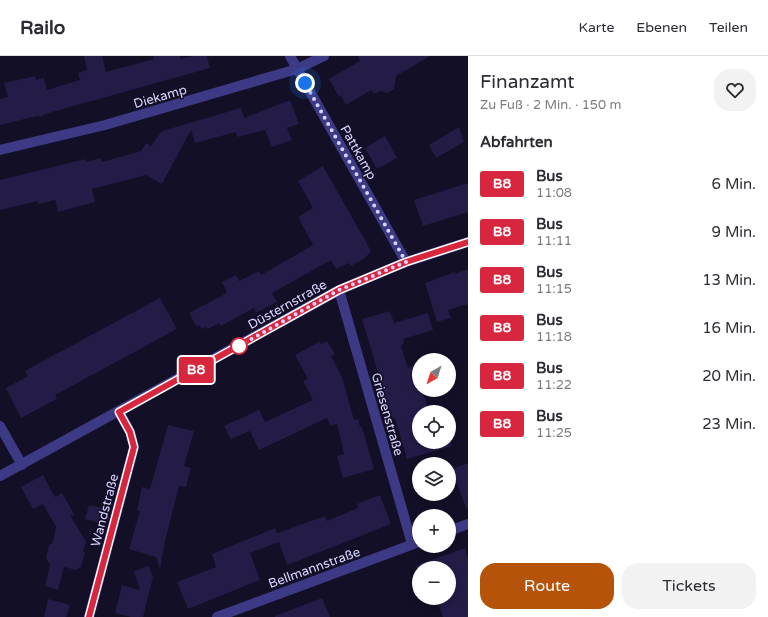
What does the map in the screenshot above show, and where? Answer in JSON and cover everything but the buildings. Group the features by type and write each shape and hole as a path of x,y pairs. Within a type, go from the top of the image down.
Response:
{"street":[{"name":"Pattkamp","path":"290,56 406,262"},
{"name":"Diekamp","path":"0,150 105,125 297,69 324,56"},
{"name":"Düsternstraße","path":"0,476 339,290 406,262 468,242"},
{"name":"Griesenstraße","path":"339,290 412,530"},
{"name":"Wandstraße","path":"89,617 134,447 130,432 119,412"},
{"path":"0,426 22,465"},
{"path":"456,528 468,524"},
{"name":"Bellmannstraße","path":"217,617 412,544"}],"bus line":[{"name":"B8","path":"89,617 134,447 130,432 119,412 339,290 406,262 468,242"}],"route":[{"path":"239,346 339,290 406,262 305,83"}]}
